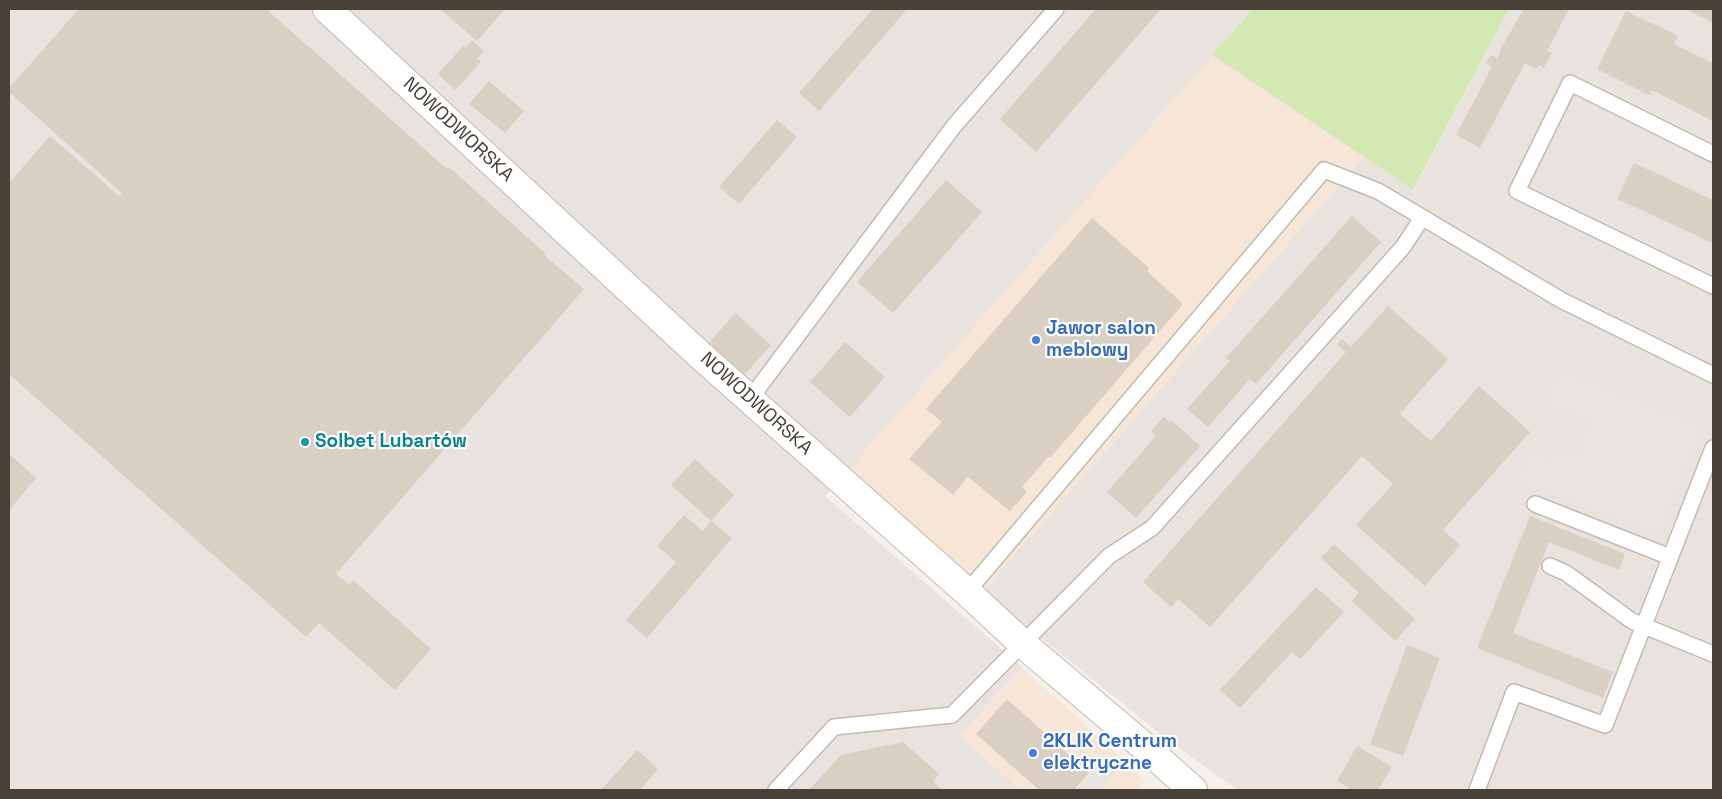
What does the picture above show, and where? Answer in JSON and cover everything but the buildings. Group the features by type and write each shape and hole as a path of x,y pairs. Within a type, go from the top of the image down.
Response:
{"street":[{"name":"NOWODWORSKA","path":"327,9 701,356 1023,644 1140,742 1193,790"}],"lane":[{"path":"750,399 954,126 1056,9"},
{"path":"1713,154 1570,83 1517,190 1713,286"},
{"path":"967,592 1324,170 1378,191 1561,300 1713,375"},
{"path":"776,790 834,727 952,715 1109,556 1152,528 1403,247 1422,218"},
{"path":"1477,790 1514,692 1605,725 1713,448"},
{"path":"1535,504 1670,557"},
{"path":"1550,566 1566,572 1632,621 1713,654"}],"shaded area":[{"path":"9,9 1253,9 825,496 1022,667 960,735 1020,790 9,790"},
{"path":"1509,9 1713,9 1713,789 1238,790 1169,741 983,591 1364,157 1414,190"},
{"path":"1212,55 1364,157 983,591 846,471"},
{"path":"1561,370 1662,413 1676,415 1701,427 1660,534 1517,482 1528,453 1551,461 1555,452 1570,458 1575,457 1578,453 1589,424 1588,420 1547,403"},
{"path":"1022,667 1146,781 1138,790 1020,790 960,735"},
{"path":"1106,757 1119,769 1101,790 1077,790"}],"green space":[{"path":"1253,9 1509,9 1413,190 1212,55"}],"place":[{"name":"Jawor salon meblowy","path":"1036,340"},
{"name":"Solbet Lubartów","path":"305,442"},
{"name":"2KLIK Centrum elektryczne","path":"1033,753"}]}
